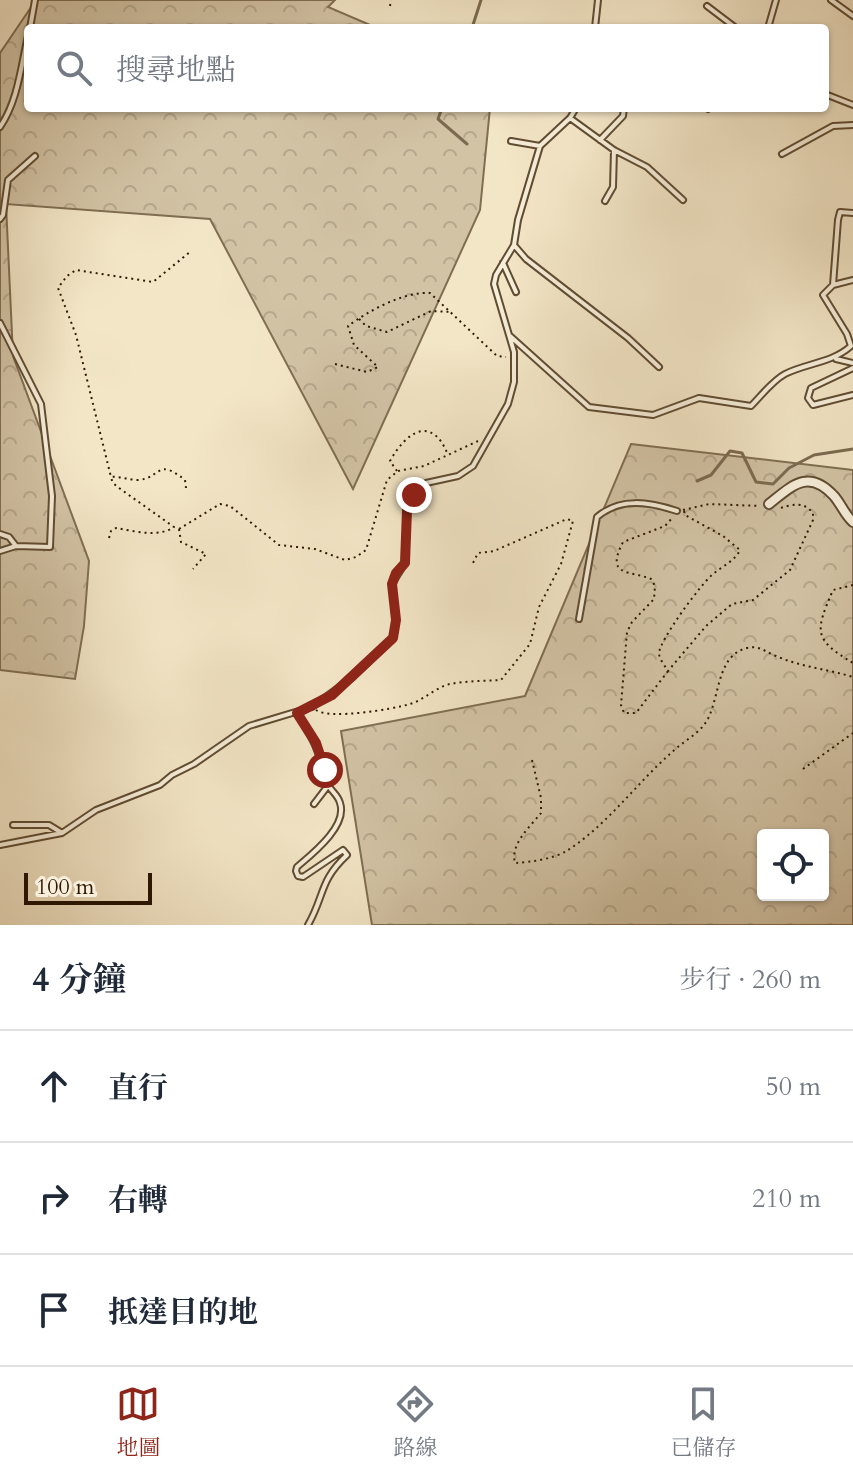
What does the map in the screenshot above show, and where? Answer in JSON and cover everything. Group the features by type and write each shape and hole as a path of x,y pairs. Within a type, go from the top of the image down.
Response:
{"street":[{"path":"769,504 797,482 807,480 834,496 853,522"}],"lane":[{"path":"31,24 35,0"},
{"path":"595,24 598,0"},
{"path":"769,24 776,0"},
{"path":"831,0 853,16"},
{"path":"707,6 731,24"},
{"path":"0,127 8,115 24,52"},
{"path":"829,96 853,105"},
{"path":"0,845 62,833 96,810 160,785 249,726 312,707 332,695 393,638 396,620 392,584 405,563 407,510 414,495 426,483 458,476 473,466 508,404 514,382 514,352 494,284 496,275 514,245 518,220 540,146 574,112"},
{"path":"600,140 624,112"},
{"path":"570,118 614,150 647,167 683,200"},
{"path":"782,154 833,126 853,125"},
{"path":"511,141 540,146"},
{"path":"605,201 613,187 614,150"},
{"path":"0,219 8,180 35,156"},
{"path":"833,285 840,212 853,213"},
{"path":"514,245 536,267 628,338 659,367"},
{"path":"503,263 516,292"},
{"path":"508,335 589,407 653,415 699,398 751,406 787,373 834,358 851,346 823,295 833,285 853,280"},
{"path":"0,323 41,404 52,496 50,547 16,546 0,551"},
{"path":"834,358 853,365"},
{"path":"853,365 811,388 808,398 813,405 853,395"},
{"path":"579,619 597,517 616,505 639,502 677,511"},
{"path":"0,534 9,537 16,546"},
{"path":"297,713 316,743 327,787 340,802 339,821 324,843 296,871 298,876 303,877 343,850 347,855 324,882 317,909 308,925"},
{"path":"314,804 327,787"},
{"path":"13,825 49,825 62,833"}],"path":[{"path":"390,6 391,0"},
{"path":"179,529 113,483 76,335 58,288 76,270 153,282 190,252"},
{"path":"335,364 367,372 378,367 354,345 348,326 365,312 420,292 430,293 497,356 504,358 514,352"},
{"path":"359,318 366,326 387,332 431,311 451,312"},
{"path":"398,471 390,461 400,442 422,431 434,433 449,456"},
{"path":"179,529 220,504 230,506 279,545 315,549 345,560 356,557 366,550 387,480 398,471 424,466 474,441 488,440"},
{"path":"111,477 140,480 160,469 173,470 185,480 186,488"},
{"path":"709,504 748,507 769,504 776,509 796,504 807,506 813,513 813,520 790,570 753,600 732,604 706,626 636,713 624,713 621,705 627,632 632,622 654,599 655,586 651,579 623,573 619,569 618,552 623,542 665,526 677,511 683,510 709,504"},
{"path":"668,671 659,653 660,645 677,623 685,605 710,575 736,558 740,550 723,536 685,515 683,510"},
{"path":"312,707 321,714 387,708 412,703 447,684 501,680 530,644 539,607 561,564 573,521 567,519 494,551 478,553 472,565"},
{"path":"109,538 116,528 151,533 174,527"},
{"path":"179,529 181,542 206,554 193,569"},
{"path":"853,585 833,590 820,628 823,641 832,651 853,663"},
{"path":"532,760 541,813 519,839 513,855 515,863 530,862 566,851 603,820 670,753 703,726 714,705 719,679 731,658 745,648 758,647 805,667 853,677"},
{"path":"803,769 853,733"}],"green space":[{"path":"36,0 335,0 328,7 368,24 24,24 24,112 490,112 480,210 353,489 210,219 6,204 13,356 89,561 84,626 75,679 0,670 0,53"},
{"path":"631,444 853,470 853,925 372,925 341,731 525,696"}],"waterway":[{"path":"473,24 481,0"},
{"path":"441,112 438,119 467,144"},
{"path":"697,481 711,475 730,451 742,453 756,482 773,484 789,468 814,455 853,449"}],"route":[{"path":"325,770 316,743 297,713 332,695 393,638 396,620 392,584 405,563 407,510 414,495"}]}
